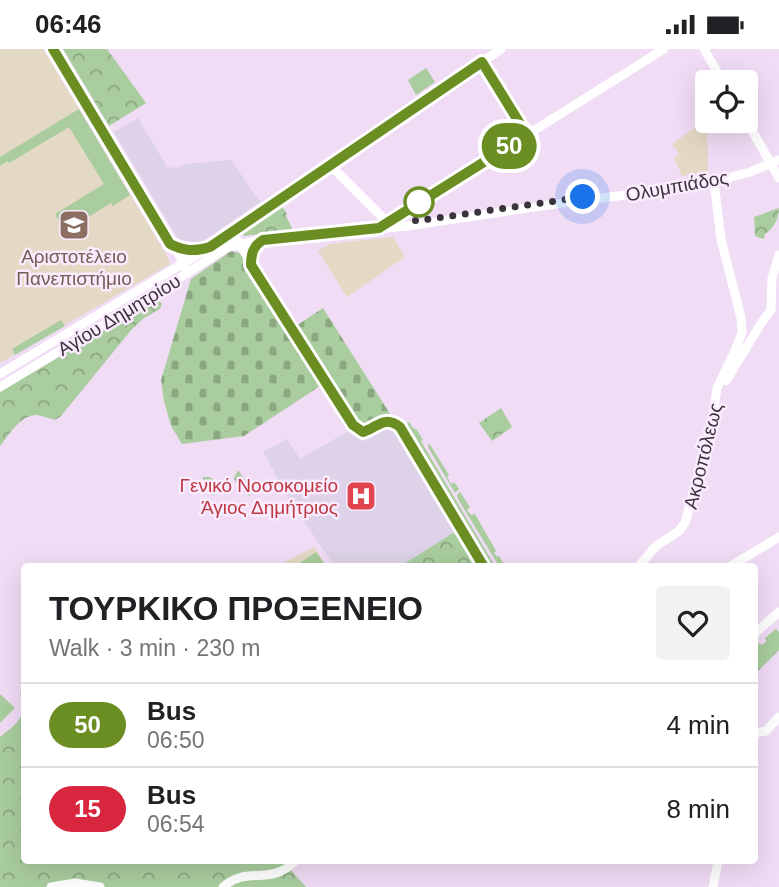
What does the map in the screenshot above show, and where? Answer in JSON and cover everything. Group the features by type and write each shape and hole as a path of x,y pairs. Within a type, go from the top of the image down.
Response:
{"main road":[{"path":"54,49 170,244 177,251 180,269"},
{"name":"Αγίου Δημητρίου","path":"0,387 180,269 501,49"},
{"path":"330,165 386,226 410,208 664,49"},
{"path":"704,49 716,70"},
{"path":"755,133 775,160 779,178"},
{"name":"Ολυμπιάδος","path":"386,226 408,226 714,182 754,171 775,160"},
{"name":"Ολυμπιάδος","path":"239,243 386,226 708,179 775,160"},
{"path":"714,182 720,239 742,327 739,342 717,387 715,397"},
{"path":"410,208 411,217 416,221"},
{"path":"234,231 251,265 356,428 363,432 389,421 401,428 482,563"},
{"path":"251,265 255,247 263,240"},
{"name":"Αγίου Δημητρίου","path":"180,269 239,243"},
{"path":"170,244 188,251 210,247"},
{"name":"Ακροπόλεως","path":"642,563 686,522 710,440 715,397 770,313 772,278 779,255"},
{"name":"Αγίου Δημητρίου","path":"0,374 169,274 176,264 180,269"},
{"path":"736,563 779,537"},
{"path":"758,630 779,612"},
{"path":"758,732 766,730 779,717"},
{"path":"223,887 237,879 277,876 287,871 293,864"},
{"path":"713,887 717,864"},
{"path":"51,887 71,883 100,887"}],"shaded area":[{"name":"Αριστοτέλειο Πανεπιστήμιο","path":"0,49 43,49 170,264 0,363"},
{"path":"138,118 167,167 231,160 260,202 200,243 179,240 114,132"},
{"path":"695,128 695,133 707,133 708,172 682,176 674,158 679,154 672,144"},
{"path":"393,237 405,257 347,297 318,251 329,244"},
{"name":"Γενικό Νοσοκομείο Άγιος Δημήτριος","path":"382,427 394,428 456,531 405,563 332,563 284,492 263,452 287,439 300,459 352,429 362,442"},
{"path":"314,547 324,563 284,563"}],"green space":[{"path":"63,49 107,49 146,103 109,126"},
{"path":"426,68 435,82 416,95 408,80"},
{"path":"79,109 130,195 113,206 111,203 66,231 55,214 104,184 69,127 9,163 7,161 0,166 0,157"},
{"path":"281,205 293,230 244,236 242,232"},
{"path":"779,208 777,220 765,237 763,239 755,236 754,217"},
{"path":"231,251 240,253 323,384 244,436 182,444 171,426 161,380 191,279"},
{"path":"155,300 162,303 160,309 132,329 61,416 55,420 37,415 26,418 0,446 0,392"},
{"path":"323,308 390,414 368,428 359,425 307,343 309,342 296,326"},
{"path":"61,320 65,326 15,355 12,349"},
{"path":"501,408 512,427 492,441 479,423"},
{"path":"409,422 417,430 422,443 493,563 486,562 405,424"},
{"path":"429,443 449,475 447,477 451,484 454,482 459,489 455,493 428,447"},
{"path":"238,470 250,487 252,493 249,496 236,483 234,478"},
{"path":"203,477 209,477 224,485 213,496 204,484"},
{"path":"460,492 470,507 467,510 471,515 475,514 496,551 494,553 503,563 497,563 457,495"},
{"path":"456,531 476,563 405,563"},
{"path":"316,552 324,563 300,563"},
{"path":"776,629 779,632 779,650 758,671 758,644 762,645 767,641 765,638"},
{"path":"0,694 15,708 0,723"},
{"path":"21,716 21,864 286,864 306,887 0,887 0,737"}],"bus line":[{"name":"50","path":"53,49 170,244 183,250 194,251 210,247 482,62 527,135 379,228 263,240 255,247 251,257 251,265 353,425 363,432 387,421 400,427 482,563"}],"place":[{"name":"Αριστοτέλειο Πανεπιστήμιο","path":"74,225"},
{"name":"Γενικό Νοσοκομείο Άγιος Δημήτριος","path":"361,496"}],"route":[{"path":"419,202 410,208 411,217 416,221 583,197"}]}
